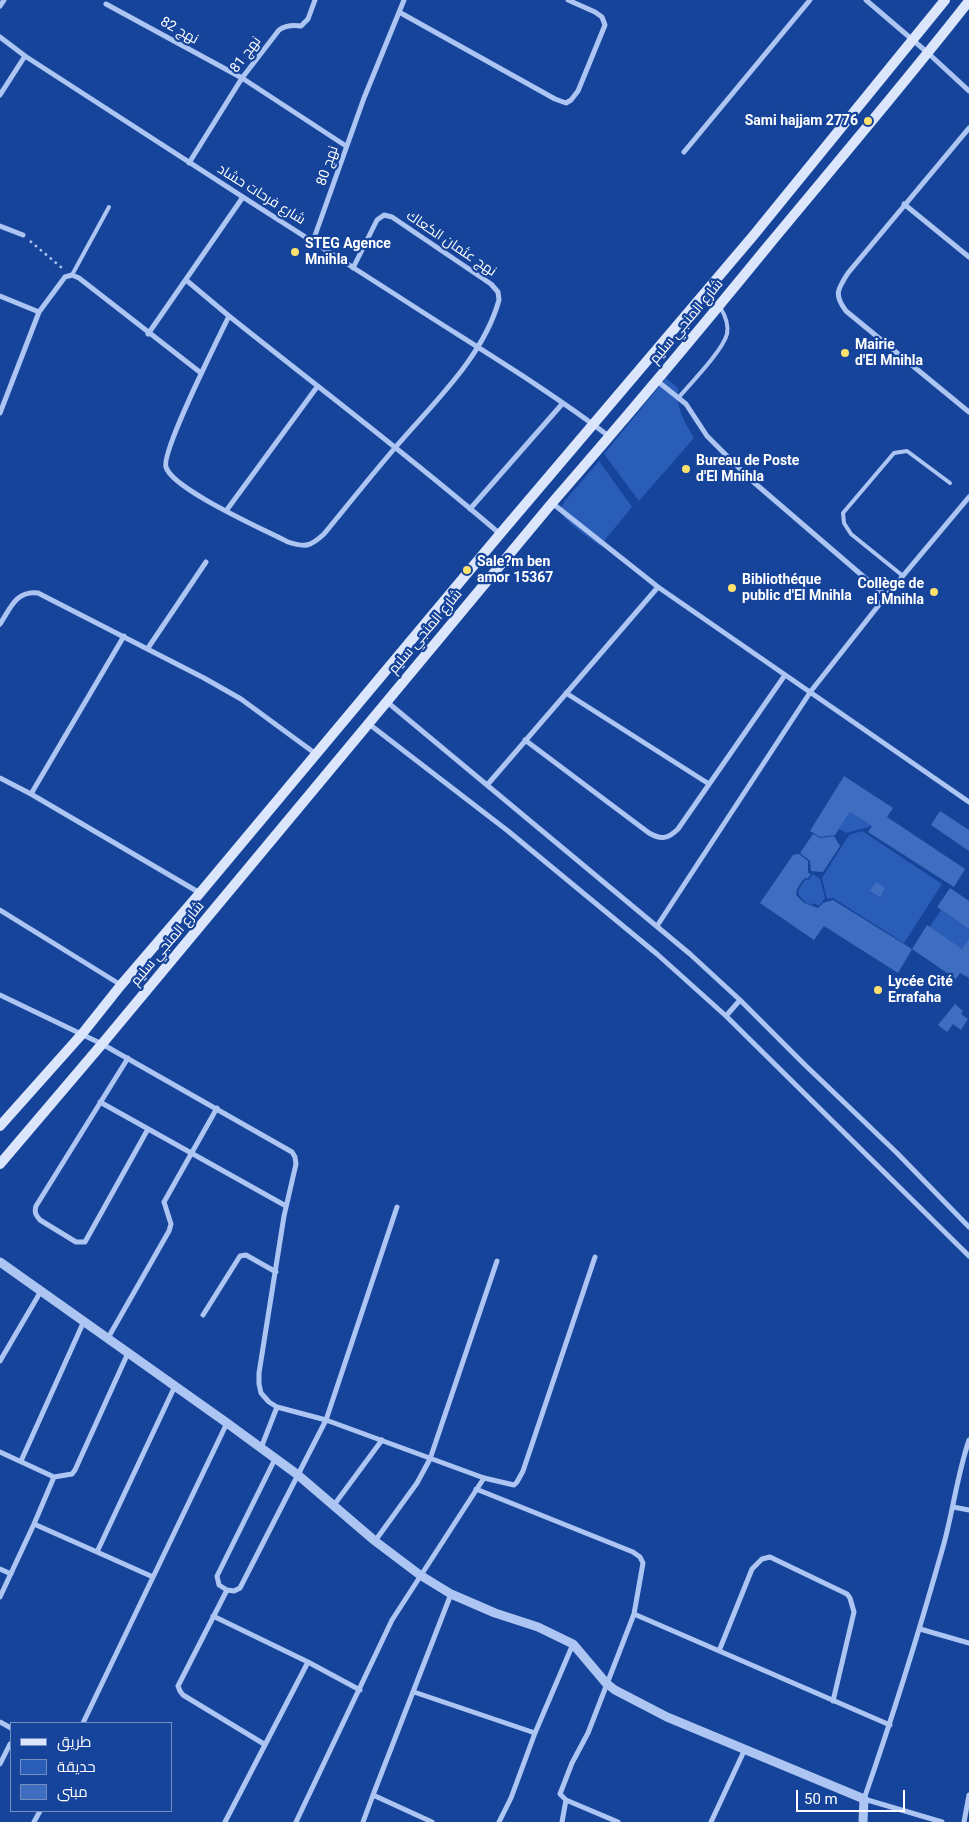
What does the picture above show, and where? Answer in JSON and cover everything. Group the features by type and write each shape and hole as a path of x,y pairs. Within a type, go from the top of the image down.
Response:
{"main road":[{"name":"شارع المنجي سليم","path":"0,1126 82,1034 121,985 500,534 753,236 945,0"},
{"name":"شارع المنجي سليم","path":"0,1164 552,503 610,437 969,1"}],"street":[{"path":"0,6 4,0"},
{"name":"نهج 81","path":"189,163 242,78 279,30 290,25 304,26 315,0"},
{"name":"نهج 80","path":"313,241 364,98 404,0"},
{"path":"399,12 555,99 566,102 571,100 578,91 605,25 602,16 568,0"},
{"path":"684,152 810,0"},
{"path":"866,0 969,91"},
{"name":"نهج 82","path":"106,4 242,78 346,146"},
{"name":"شارع فرحات حشاد","path":"0,37 25,56 189,163 478,346 564,403 610,437"},
{"path":"0,95 25,56"},
{"path":"969,128 848,273 839,290 838,301 846,311 969,412"},
{"path":"148,334 243,197"},
{"path":"904,204 969,257"},
{"name":"نهج عثمان الكعاك","path":"353,268 377,220 384,215 392,217 491,284 498,292 499,300 497,307 478,346"},
{"path":"0,226 23,236"},
{"path":"0,413 1,405 39,312 62,281 72,275 79,278 201,374"},
{"path":"186,280 500,534"},
{"path":"0,296 39,312"},
{"path":"229,316 167,451 165,466 170,476 182,486 299,546 307,546 314,543 324,534 452,382 478,346"},
{"path":"656,380 686,404 701,429 750,479 886,596"},
{"path":"226,510 317,387"},
{"path":"470,509 564,403"},
{"path":"657,926 811,691 886,596 969,497"},
{"path":"552,503 658,587 969,802"},
{"path":"148,648 206,562"},
{"path":"488,784 658,587"},
{"path":"0,624 18,598 30,592 38,593 148,648 241,699 316,754"},
{"path":"31,794 124,636"},
{"path":"525,740 657,837 665,838 678,829 785,675"},
{"path":"566,693 709,784"},
{"path":"386,701 657,926 740,1000 897,1153 969,1227"},
{"path":"368,723 508,831 656,954 726,1016 969,1256"},
{"path":"0,778 31,794 200,893"},
{"path":"0,910 121,985"},
{"path":"0,995 102,1044 292,1152 296,1164 286,1206 259,1373 261,1393 269,1402 277,1407 326,1420 484,1478 510,1485 517,1482 595,1256"},
{"path":"726,1016 740,1000"},
{"path":"128,1058 35,1210 35,1214 40,1220 76,1242 83,1243 148,1129"},
{"path":"100,1102 286,1206"},
{"path":"108,1338 169,1231 170,1224 164,1202 217,1108"},
{"path":"275,1459 216,1576 219,1585 227,1590 234,1591 240,1588 326,1420 397,1208"},
{"path":"203,1315 240,1256 246,1255 276,1272"},
{"path":"375,1541 417,1483 430,1459 497,1261"},
{"path":"0,1262 228,1423 298,1475 375,1541 420,1575 451,1594 495,1614 538,1627 572,1644 606,1683 667,1717 864,1799 942,1822"},
{"path":"0,1361 41,1291"},
{"path":"21,1462 84,1321"},
{"path":"0,1452 54,1477 72,1474 128,1353"},
{"path":"97,1552 175,1386"},
{"path":"261,1448 277,1407"},
{"path":"83,1722 228,1423"},
{"path":"334,1505 382,1440"},
{"path":"863,1822 864,1799 890,1725 920,1629 953,1507 960,1468 969,1440"},
{"path":"0,1597 54,1477"},
{"path":"296,1822 360,1690 385,1633 420,1575 484,1478"},
{"path":"476,1489 640,1557 643,1563 634,1614 588,1733 572,1763 560,1794 566,1800 618,1822"},
{"path":"953,1507 969,1510"},
{"path":"34,1524 153,1577"},
{"path":"719,1651 752,1569 762,1559 770,1557 847,1594 850,1598 854,1612 833,1701"},
{"path":"0,1569 11,1574"},
{"path":"227,1590 178,1686 183,1695 264,1744"},
{"path":"363,1822 451,1594"},
{"path":"634,1614 890,1725"},
{"path":"213,1616 308,1662 360,1690"},
{"path":"920,1629 969,1643"},
{"path":"499,1822 511,1798 535,1733 572,1644"},
{"path":"225,1822 308,1662"},
{"path":"414,1692 535,1733"},
{"path":"0,1764 10,1744"},
{"path":"711,1822 745,1750"},
{"path":"373,1795 432,1822"},
{"path":"964,1822 969,1795"},
{"path":"562,1822 566,1800"}],"lane":[{"path":"72,275 109,207"},
{"path":"679,397 724,341 727,327 726,319 719,306"},
{"path":"903,576 851,534 844,523 843,512 894,453 907,450 950,484"}],"path":[{"path":"23,236 72,275"}],"green space":[{"path":"666,378 678,388 678,402 684,420 694,438 639,501 604,454"},
{"path":"599,461 632,507 600,546 569,522 561,511 564,502"},
{"path":"850,812 872,826 846,833 839,829"},
{"path":"862,831 942,884 904,943 833,898 827,899 822,878 849,835"},
{"path":"813,874 820,879 825,898 819,906 814,903 812,905 806,903 798,894 806,879 809,880"},
{"path":"941,910 969,929 969,938 962,949 929,928"}],"building":[{"path":"844,776 893,808 887,817 965,869 954,887 868,832 872,826 850,812 835,835 820,837 810,831"},
{"path":"940,811 969,830 969,851 931,825"},
{"path":"813,834 820,838 834,836 840,846 823,872 811,871 810,861 800,853"},
{"path":"799,854 808,861 808,873 811,874 802,881 796,895 804,903 818,908 823,903 833,900 912,949 898,973 824,926 814,940 760,903 793,855"},
{"path":"876,882 885,888 880,897 870,891"},
{"path":"950,888 969,901 969,929 937,907"},
{"path":"927,925 962,949 969,938 969,978 960,973 956,979 912,949"},
{"path":"955,1004 963,1011 961,1014 968,1019 961,1030 953,1024 947,1032 938,1025"}],"place":[{"name":"Sami hajjam 2776","path":"868,121"},
{"name":"STEG Agence Mnihla","path":"295,252"},
{"name":"Mairie d'El Mnihla","path":"845,353"},
{"name":"Bureau de Poste d'El Mnihla","path":"686,469"},
{"name":"Sale?m ben amor 15367","path":"467,570"},
{"name":"Bibliothéque public d'El Mnihla","path":"732,588"},
{"name":"Collège de el Mnihla","path":"934,592"},
{"name":"Lycée Cité Errafaha","path":"878,990"}]}
